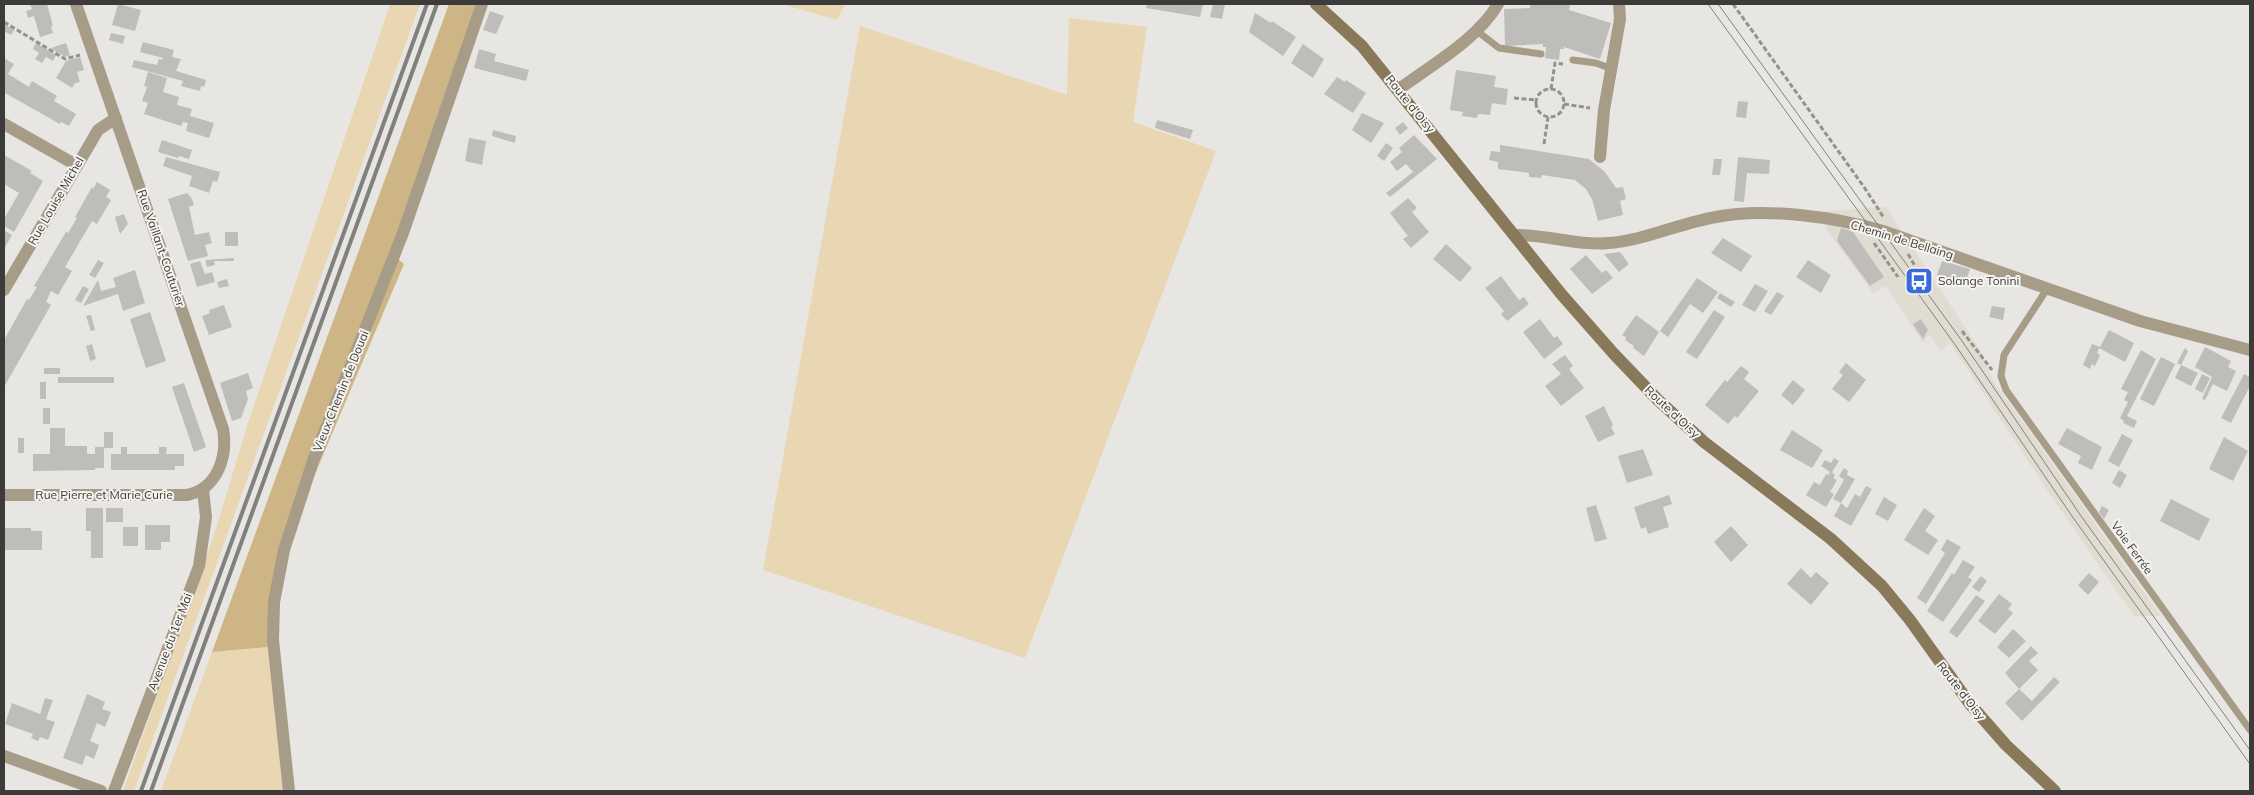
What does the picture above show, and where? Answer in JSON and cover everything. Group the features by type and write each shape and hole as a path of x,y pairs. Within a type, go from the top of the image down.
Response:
{"street":[{"name":"Rue Vaillant-Couturier","path":"76,4 223,430 225,446 222,463 214,478 203,490"},
{"name":"Vieux Chemin de Douai","path":"289,791 273,640 274,602 284,550 312,462 403,233 482,4"},
{"name":"Route d'Oisy","path":"1316,4 1362,46 1582,319 1671,412 1704,442 1838,545 1882,586 1910,620 1970,704 2006,745 2055,791"},
{"path":"1398,90 1477,32 1498,4"},
{"path":"1600,157 1604,110 1620,20 1619,4"},
{"name":"Rue Louise Michel","path":"4,290 98,130 116,118"},
{"path":"4,124 76,165"},
{"name":"Chemin de Bellaing","path":"1514,236 1536,235 1583,243 1607,244 1717,216 1749,213 1782,214 1862,225 2152,325 2250,350"},
{"name":"Rue Pierre et Marie Curie","path":"4,495 187,495 203,490"},
{"name":"Avenue du 1er Mai","path":"114,791 199,566 206,517 203,490"},
{"path":"4,756 101,791"}],"lane":[{"path":"1477,32 1499,48 1541,54"},
{"path":"1573,60 1596,63 1612,69"},
{"path":"2001,376 2004,355 2047,289"},
{"name":"Voie Ferrée","path":"2001,376 2010,399 2250,730"}],"path":[{"path":"1733,4 1864,187 1894,235"},
{"path":"4,22 65,59 93,51"},
{"path":"1552,89 1555,63 1572,64 1573,60"},
{"path":"1552,89 1561,94 1564,104 1558,114 1548,117 1538,111 1536,100 1542,92 1552,89"},
{"path":"1514,98 1536,100"},
{"path":"1564,104 1604,110"},
{"path":"1544,144 1548,117"},
{"path":"1862,225 1898,277"},
{"path":"1962,330 1990,369 2001,376"}],"shaded area":[{"path":"390,4 420,4 134,791 123,791 215,532 248,423"},
{"path":"449,4 476,4 392,254 404,264 315,474 280,577 278,646 212,652"},
{"path":"782,4 845,4 837,20"},
{"path":"1069,18 1147,27 1133,122 1216,151 1025,658 763,570 860,26 1067,95"},
{"path":"1886,207 1978,347 1993,380 2161,616 2134,616 2047,490 1950,343 1941,351 1929,334 1923,343 1886,286 1873,293 1826,229 1826,211"},
{"path":"278,646 295,791 161,791 212,652"}],"building":[{"path":"30,4 47,4 53,33 40,37 34,16 28,18 26,11 32,9"},
{"path":"118,4 141,10 135,31 112,25"},
{"path":"1147,4 1203,4 1200,17 1146,8"},
{"path":"1213,4 1225,4 1222,19 1210,17"},
{"path":"1530,4 1570,4 1569,10 1611,23 1600,59 1564,47 1564,49 1560,49 1559,60 1545,58 1546,47 1543,47 1543,44 1505,46 1504,9 1530,8"},
{"path":"490,11 504,16 496,34 483,30"},
{"path":"1255,13 1271,23 1272,21 1296,37 1283,56 1249,32"},
{"path":"4,24 14,30 11,35 4,31"},
{"path":"111,33 125,36 123,44 109,40"},
{"path":"143,42 174,50 172,57 181,59 176,71 206,80 204,87 201,86 200,91 181,86 183,81 132,67 134,60 157,65 159,59 162,60 163,58 140,52"},
{"path":"36,43 56,55 53,61 46,57 42,63 35,59 39,53 33,49"},
{"path":"66,43 70,55 65,57 51,48"},
{"path":"1303,44 1324,59 1313,78 1291,63"},
{"path":"479,49 496,54 494,61 529,70 526,81 474,68"},
{"path":"80,57 84,70 77,72 80,82 75,83 72,88 56,78 66,61"},
{"path":"4,58 14,64 8,74 29,87 32,81 57,96 54,101 76,114 69,126 61,122 60,124 5,93"},
{"path":"1456,70 1496,76 1494,87 1508,89 1506,105 1492,103 1490,115 1478,114 1477,118 1462,116 1463,112 1450,110"},
{"path":"148,72 167,78 163,92 179,97 177,105 192,109 190,116 214,123 209,138 186,131 188,123 183,122 181,126 144,114 148,103 142,101 147,87 144,86"},
{"path":"1337,77 1345,82 1346,80 1366,93 1353,113 1324,94"},
{"path":"1738,101 1748,102 1746,118 1736,117"},
{"path":"1362,113 1384,123 1371,143 1352,130"},
{"path":"1157,120 1193,130 1190,139 1155,128"},
{"path":"1403,122 1408,128 1400,135 1395,128"},
{"path":"493,130 516,136 515,143 492,136"},
{"path":"1414,135 1437,159 1390,197 1386,193 1413,172 1406,164 1397,171 1390,162 1402,152 1399,148"},
{"path":"469,138 486,141 482,165 465,161"},
{"path":"162,140 192,150 189,159 158,152"},
{"path":"1386,143 1393,148 1384,161 1377,156"},
{"path":"1500,145 1589,159 1605,172 1616,188 1623,187 1626,199 1620,201 1623,215 1598,221 1592,199 1586,189 1575,180 1542,175 1541,178 1529,177 1529,173 1498,169 1498,162 1489,160 1491,151 1500,152"},
{"path":"4,155 32,171 30,173 43,181 14,232 4,226 4,219 19,193 4,184"},
{"path":"166,157 220,172 217,182 213,181 209,193 189,186 192,176 163,166"},
{"path":"1738,157 1770,160 1769,174 1747,173 1744,202 1734,201"},
{"path":"1714,159 1722,159 1720,175 1712,175"},
{"path":"97,182 110,190 106,197 111,200 97,224 92,221 65,267 72,271 58,295 51,291 46,302 51,305 4,387 4,340 27,299 29,300 37,287 34,286 66,232 68,233 77,218 75,217 92,187 93,189"},
{"path":"187,193 194,205 189,207 195,235 209,232 212,243 205,245 208,256 188,261 168,199"},
{"path":"1408,198 1417,208 1412,212 1429,232 1411,248 1403,239 1408,236 1390,213"},
{"path":"124,214 128,224 120,234 115,217"},
{"path":"1841,228 1853,232 1884,277 1870,286 1837,241"},
{"path":"4,230 12,235 4,249"},
{"path":"225,232 238,232 238,246 225,246"},
{"path":"1723,238 1752,256 1741,272 1711,253"},
{"path":"1446,244 1472,268 1460,282 1433,259"},
{"path":"1620,252 1629,264 1619,272 1604,254"},
{"path":"1586,255 1602,273 1606,270 1613,278 1592,294 1570,269"},
{"path":"234,258 234,261 214,261 215,265 207,267 206,260"},
{"path":"98,260 104,263 95,278 89,275"},
{"path":"1808,260 1831,275 1821,293 1796,277"},
{"path":"200,261 205,274 212,272 215,282 197,287 190,264"},
{"path":"1942,261 1970,269 1965,284 1937,275"},
{"path":"135,270 145,303 123,311 118,294 83,306 98,280 101,291 116,287 113,278"},
{"path":"1501,276 1519,300 1524,297 1529,304 1507,321 1501,314 1504,311 1485,288"},
{"path":"1697,278 1718,292 1703,313 1690,304 1668,337 1660,331"},
{"path":"227,279 229,286 219,288 217,282"},
{"path":"1755,284 1768,291 1755,312 1742,305"},
{"path":"83,286 89,289 81,303 75,300"},
{"path":"1777,292 1784,296 1771,315 1764,311"},
{"path":"1720,293 1735,302 1731,307 1717,298"},
{"path":"224,305 232,327 209,335 202,316 210,313 209,310"},
{"path":"1992,306 2005,308 2003,320 1989,317"},
{"path":"1714,310 1725,317 1697,359 1686,352"},
{"path":"150,312 166,361 146,368 130,319"},
{"path":"91,315 95,330 91,331 86,316"},
{"path":"1636,315 1659,332 1644,356 1633,348 1634,346 1625,340 1626,337 1622,335"},
{"path":"1540,319 1554,338 1557,336 1563,344 1544,359 1523,332"},
{"path":"1921,319 1928,330 1923,339 1913,324"},
{"path":"2109,330 2134,343 2125,362 2099,348 2097,353 2100,355 2095,366 2092,364 2090,369 2083,365 2092,344 2100,347"},
{"path":"92,344 96,359 90,361 86,346"},
{"path":"2205,347 2231,361 2228,367 2236,371 2227,391 2213,384 2205,400 2202,399 2212,377 2195,367"},
{"path":"2185,348 2188,351 2181,365 2177,363"},
{"path":"2141,350 2156,359 2127,416 2137,421 2134,428 2123,423 2124,421 2120,418 2128,402 2124,400 2128,392 2121,389"},
{"path":"1565,355 1573,366 1569,369 1584,388 1561,406 1545,386 1561,374 1552,364"},
{"path":"2161,357 2175,364 2154,406 2140,399"},
{"path":"1846,363 1866,380 1849,402 1832,389 1843,375 1839,372"},
{"path":"2181,365 2198,373 2191,386 2175,378"},
{"path":"1741,366 1749,372 1744,379 1759,391 1737,418 1735,416 1728,424 1705,405 1725,380 1727,382"},
{"path":"44,368 60,368 60,374 44,374"},
{"path":"248,373 253,388 246,391 248,399 241,418 232,421 220,383"},
{"path":"2202,374 2210,378 2203,393 2195,389"},
{"path":"2244,374 2250,377 2250,386 2231,423 2221,418"},
{"path":"58,377 114,377 114,383 58,383"},
{"path":"1793,380 1805,390 1793,405 1781,395"},
{"path":"40,382 46,382 46,399 40,399"},
{"path":"184,383 206,447 194,452 172,387"},
{"path":"1604,406 1615,434 1598,442 1585,416"},
{"path":"43,408 50,408 50,424 43,424"},
{"path":"50,428 65,428 65,446 87,446 87,454 95,454 95,447 104,447 104,432 113,432 113,448 104,448 104,468 95,468 95,470 33,471 33,454 50,454"},
{"path":"2067,428 2102,447 2092,470 2078,463 2081,456 2058,444"},
{"path":"1792,430 1823,450 1812,468 1780,450"},
{"path":"2122,434 2133,440 2119,467 2108,461"},
{"path":"2224,437 2248,451 2233,481 2209,469"},
{"path":"18,438 24,438 24,453 18,453"},
{"path":"121,447 127,447 127,454 159,454 159,447 167,447 166,454 184,454 184,466 175,466 175,470 111,470 111,454 121,454"},
{"path":"1643,449 1653,475 1627,483 1618,456"},
{"path":"1834,458 1839,461 1832,472 1835,475 1833,478 1837,480 1830,492 1834,494 1826,507 1806,495 1814,482 1820,485 1826,474 1828,475 1830,472 1821,466 1825,460 1831,463"},
{"path":"1844,468 1848,471 1847,475 1855,479 1841,503 1833,499 1844,480 1839,476"},
{"path":"2119,470 2127,475 2120,488 2112,483"},
{"path":"1866,486 1872,489 1851,526 1834,516 1841,503 1847,508 1855,494 1860,497"},
{"path":"1669,495 1672,504 1663,507 1669,527 1648,534 1646,527 1641,529 1634,507"},
{"path":"1884,497 1897,505 1888,521 1875,514"},
{"path":"2171,499 2210,519 2199,541 2160,521"},
{"path":"1596,505 1607,539 1595,542 1586,508"},
{"path":"2102,506 2109,510 2104,519 2099,512"},
{"path":"86,508 103,508 103,558 91,558 91,531 86,531"},
{"path":"106,508 123,508 123,522 106,522"},
{"path":"1924,508 1935,516 1925,531 1938,540 1928,555 1904,540"},
{"path":"145,525 170,525 170,542 161,542 161,550 145,550"},
{"path":"1731,526 1748,545 1731,562 1714,542"},
{"path":"123,527 138,527 138,546 123,546"},
{"path":"4,528 31,528 31,531 42,531 42,550 4,550"},
{"path":"1947,539 1961,547 1926,604 1917,598 1945,553 1941,550"},
{"path":"1963,560 1975,567 1968,577 1972,580 1943,622 1927,611"},
{"path":"1801,568 1811,578 1816,572 1829,583 1811,605 1787,584"},
{"path":"2089,573 2099,582 2088,595 2078,585"},
{"path":"1981,576 1987,581 1979,592 1972,587"},
{"path":"1999,594 2012,604 2008,609 2013,613 1995,634 1978,621"},
{"path":"1976,595 1985,601 1957,638 1949,632"},
{"path":"2013,629 2026,641 2009,658 1997,647"},
{"path":"2031,646 2038,653 2029,661 2038,670 2019,689 2005,673"},
{"path":"2054,677 2060,682 2022,721 2005,703 2019,689 2032,701"},
{"path":"87,694 105,702 102,709 111,712 105,727 97,723 90,741 99,745 94,759 86,755 82,765 63,758"},
{"path":"45,698 53,700 46,719 55,722 48,740 40,737 38,741 31,738 33,734 5,724 12,703 40,714"}],"tram line":[{"path":"1708,4 1956,346 2074,519 2250,764"},
{"path":"1718,4 1962,341 2081,516 2250,750"}],"railway":[{"path":"141,791 427,4"},
{"path":"151,791 437,4"}],"place":[{"name":"Solange Tonini","path":"1919,281"}]}
